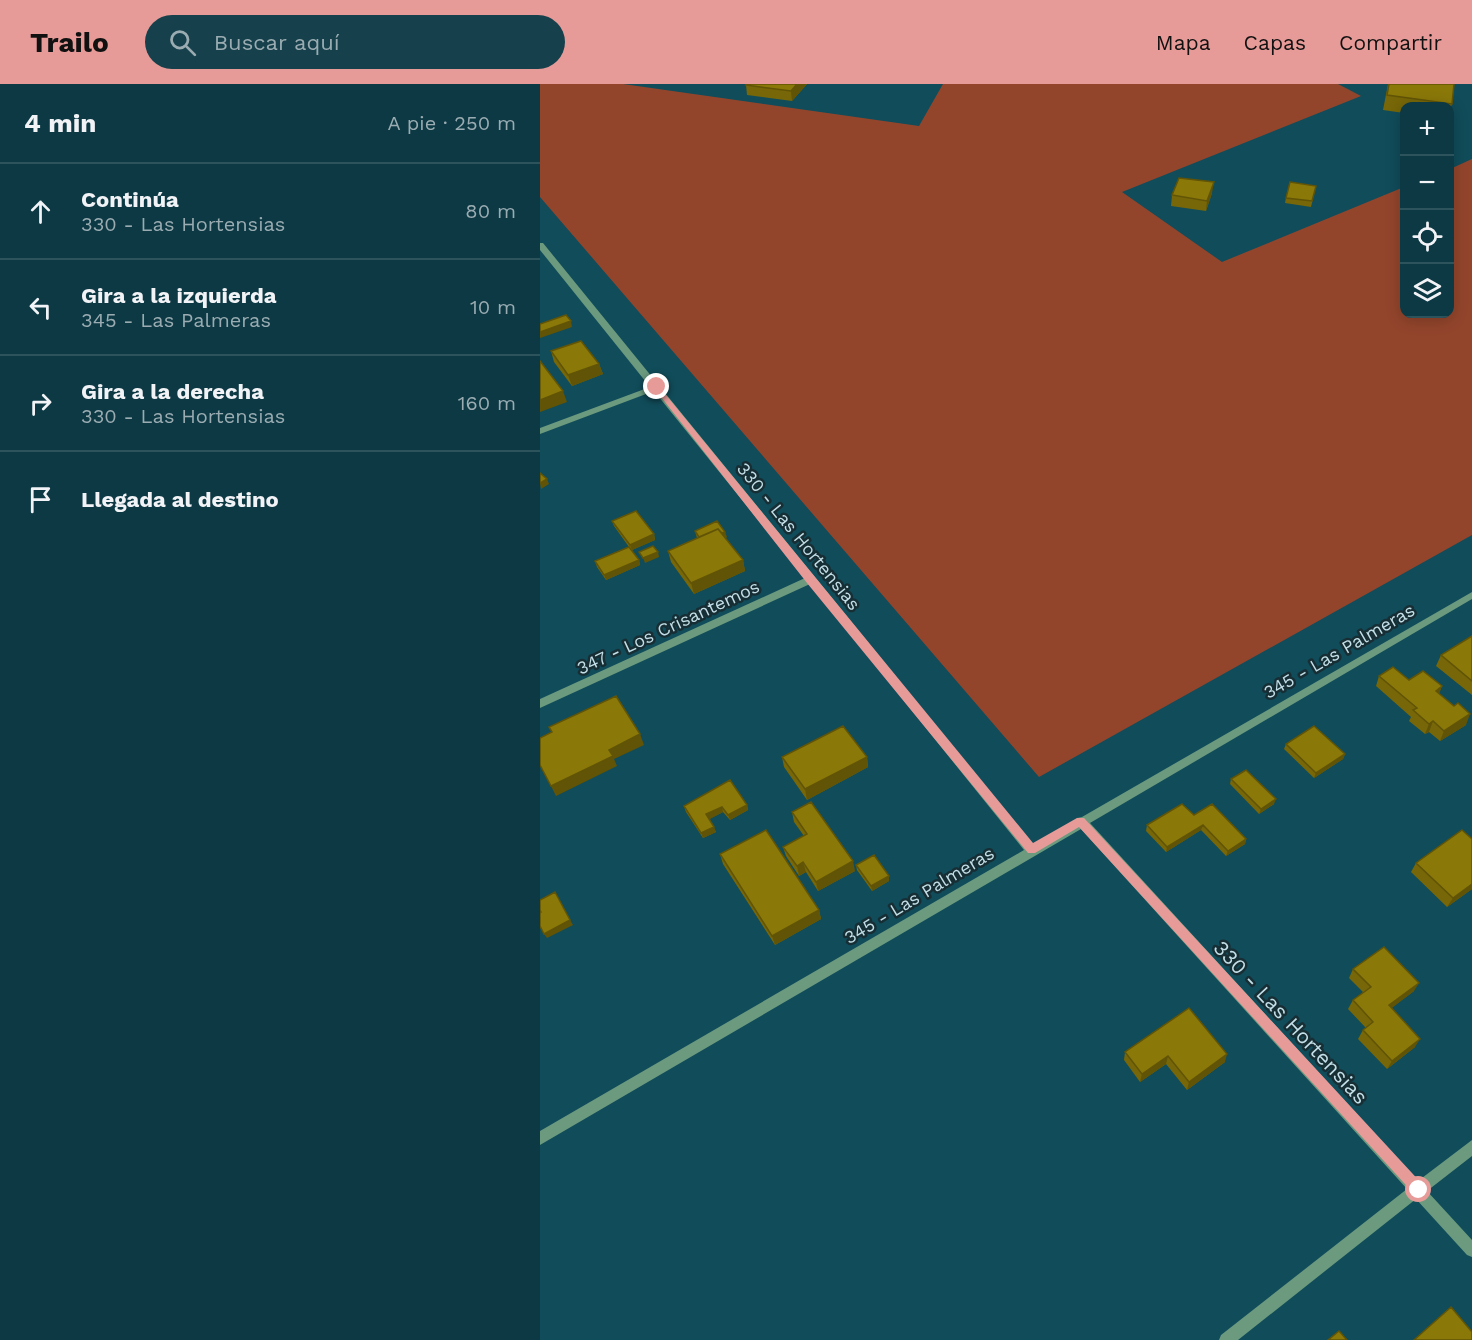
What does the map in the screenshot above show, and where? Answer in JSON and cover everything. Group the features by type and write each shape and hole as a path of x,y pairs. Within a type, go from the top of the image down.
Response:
{"street":[{"name":"330 - Las Hortensias","path":"540,245 1031,850"},
{"path":"540,431 657,387"},
{"name":"347 - Los Crisantemos","path":"540,704 810,580"},
{"name":"345 - Las Palmeras","path":"540,1138 1472,595"},
{"name":"330 - Las Hortensias","path":"1081,821 1472,1250"},
{"path":"1226,1340 1472,1147"}],"shaded area":[{"path":"540,84 623,84 919,126 943,84 1338,84 1361,96 1122,192 1222,262 1400,189 1400,318 1454,318 1454,167 1472,159 1472,535 1039,777 540,197"}],"building":[{"path":"747,84 797,84 791,91"},
{"path":"1389,84 1454,84 1452,102 1387,95"},
{"path":"1179,178 1214,182 1207,201 1172,195"},
{"path":"1290,182 1316,186 1312,201 1286,198"},
{"path":"566,315 571,321 540,332 540,324"},
{"path":"581,341 599,364 568,375 551,351"},
{"path":"540,361 563,391 540,400"},
{"path":"540,473 547,479 540,483"},
{"path":"636,511 654,534 630,545 612,521"},
{"path":"717,521 725,532 722,533 718,529 699,537 695,531"},
{"path":"718,529 743,560 691,583 668,551"},
{"path":"653,546 658,552 643,558 639,552"},
{"path":"629,547 639,560 604,575 595,561"},
{"path":"1472,636 1472,681 1441,655"},
{"path":"1393,667 1409,680 1423,671 1442,686 1436,691 1454,706 1458,703 1470,714 1444,731 1433,721 1429,724 1413,710 1417,708 1379,676"},
{"path":"616,696 640,734 609,750 613,756 551,786 540,765 540,738 552,732 549,727"},
{"path":"843,726 867,757 805,789 782,757"},
{"path":"1314,726 1345,754 1316,773 1286,744"},
{"path":"1246,770 1276,799 1261,809 1231,779"},
{"path":"730,780 747,805 728,815 722,807 706,814 714,827 701,833 684,806"},
{"path":"811,802 853,861 816,882 803,862 797,866 783,847 807,834 792,812"},
{"path":"1182,804 1194,815 1212,804 1246,839 1228,851 1203,825 1167,847 1147,825"},
{"path":"766,830 819,910 772,936 720,854"},
{"path":"1462,830 1472,839 1472,884 1453,898 1416,863"},
{"path":"874,855 889,876 871,886 856,865"},
{"path":"555,892 570,920 544,934 540,926 540,900"},
{"path":"1384,947 1419,983 1389,1005 1420,1039 1392,1061 1363,1030 1373,1022 1353,1000 1371,987 1353,969"},
{"path":"1189,1008 1227,1054 1189,1082 1168,1056 1142,1074 1125,1052"},
{"path":"1451,1307 1472,1332 1472,1340 1414,1340"},
{"path":"1339,1331 1347,1340 1328,1340"}],"route":[{"path":"657,387 810,580 1031,850 1081,821 1419,1190"}]}
